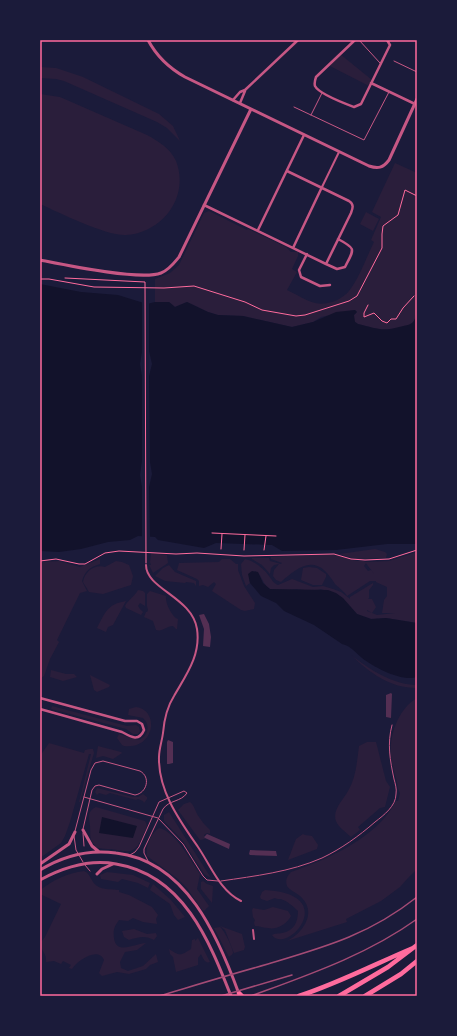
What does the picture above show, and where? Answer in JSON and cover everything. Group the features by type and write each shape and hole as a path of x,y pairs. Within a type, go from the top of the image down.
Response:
{"highway":[{"path":"299,996 326,987 415,947"},
{"path":"339,996 388,967 415,947"},
{"path":"365,996 401,974 417,961"}],"street":[{"path":"148,40 160,58 174,71 376,169 380,168 389,160 417,99"},
{"path":"238,103 245,90 298,40"},
{"path":"355,40 316,77 314,84 316,88 323,93 354,108 361,104 390,45 387,40"},
{"path":"371,83 414,104"},
{"path":"233,100 240,92 245,90"},
{"path":"40,260 107,272 148,276 161,273 173,265 179,257 251,109"},
{"path":"258,230 304,135"},
{"path":"293,248 339,152"},
{"path":"287,171 349,201 352,204 353,208 351,213 326,264"},
{"path":"204,205 337,269 345,267 352,252 350,246 338,239"},
{"path":"307,254 299,270 302,277 320,286 330,285"},
{"path":"146,565 146,570 150,578 182,603 191,615 197,627 198,640 191,666 173,697 164,726 159,757 162,781 181,823 204,855 219,881 230,894 241,901"},
{"path":"40,698 125,721 137,721 142,724 144,730 141,736 133,738 122,732 40,709"},
{"path":"83,830 92,846 100,852"},
{"path":"40,864 69,844 75,832"},
{"path":"40,870 52,863 77,854 100,852 129,855 148,862 161,870 183,888 200,911 212,930 224,955 240,995"},
{"path":"40,880 62,869 84,863 114,864 134,868 160,882 178,898 192,915 215,957 231,996"},
{"path":"97,874 102,869 114,864"},
{"path":"253,930 254,939"}],"lane":[{"path":"359,40 380,64"},
{"path":"394,61 417,72"},
{"path":"294,107 364,140 389,92"},
{"path":"311,116 323,93"},
{"path":"84,797 158,818 183,844 205,878 211,881 269,874 322,858 357,838 386,813 393,804 396,794 389,753 389,736 392,725"},
{"path":"84,846 83,830 92,790 97,785 138,794 144,789 146,777 140,771 103,761 95,763 92,768 75,832 74,845 77,854 90,871"},
{"path":"129,855 135,852 139,847 159,802 184,791 187,793 185,796 166,804 158,818 144,849 148,862"}],"path":[{"path":"40,279 94,286 138,288 194,286 245,302 262,310 296,316 311,314 349,301 357,296 381,250 383,226 398,215 405,190 417,196"},
{"path":"65,278 145,282 146,565"},
{"path":"368,305 364,313 364,317 374,313 386,323 391,319 396,319 403,308 414,296"},
{"path":"212,533 276,536"},
{"path":"221,549 222,534"},
{"path":"244,550 245,535"},
{"path":"264,550 266,535"},
{"path":"40,561 56,559 85,564 105,554 119,551 244,556 334,554 351,559 365,560 389,559 417,550"}],"shaded area":[{"path":"340,54 372,80 369,86 328,65"},
{"path":"40,67 56,68 83,77 159,114 173,126 180,141 167,128 157,122 64,81 40,78"},
{"path":"40,94 60,97 147,135 168,149 176,161 179,174 179,187 176,200 170,211 151,228 139,233 126,235 107,232 95,228 40,204"},
{"path":"395,163 417,173 417,293 415,295 417,297 417,312 414,321 410,326 385,331 358,324 354,321 354,315 357,312 355,310 321,317 313,322 292,327 243,316 218,315 187,302 175,307 169,302 155,302 155,279 170,273 179,265 204,213 209,211 286,247 291,252 298,252 298,256 292,269 297,272 287,290 319,304 338,300 353,286 374,242 371,240 381,217 372,212"},
{"path":"366,212 379,219 373,231 360,224"},
{"path":"40,284 81,292 118,295 147,304 155,302 169,302 175,307 187,302 218,315 243,316 292,327 313,322 336,312 355,310 357,312 354,315 355,322 358,324 378,329 388,329 412,323 414,321 417,309 417,544 387,544 336,550 282,551 272,545 216,543 204,548 158,540 155,537 138,536 130,540 108,542 81,549 59,552 40,551"},
{"path":"375,549 385,552 387,554 386,558 355,559 339,554"},
{"path":"417,552 417,623 386,618 371,619 357,614 342,598 321,589 312,591 296,589 270,589 265,585 260,575 255,571 249,580 250,583 246,586 242,575 241,564 245,559 255,563 278,585 292,579 313,587 323,586 333,589 341,592 350,599 350,597 373,583 369,590 368,599 372,599 376,607 372,613 377,615 395,613 382,613 384,600 387,596 387,587 376,581 370,581 347,596 325,571 319,567 307,565 296,570 281,582 276,580 273,576 274,570 279,564 274,565 271,568 270,574 262,565 252,558 269,558 270,561 281,564 282,563 271,559 271,557 334,555 365,562 389,561","holes":["366,563 375,575 371,570 368,571 364,566"]},
{"path":"151,553 167,555 168,563 153,573 149,565 151,565"},
{"path":"100,559 100,564 86,572 82,581 87,591 80,593 57,640 59,642 50,659 44,676 40,681 40,562 59,561 80,567"},
{"path":"222,559 230,559 238,564 238,570 244,586 255,603 254,609 245,611 241,610 212,591 216,584 214,582 208,587 203,585 199,586 199,581 197,579 177,570 179,563 219,562"},
{"path":"116,561 129,565 133,576 131,585 103,594 89,592 83,582 88,572 91,569 101,566 105,567"},
{"path":"169,565 175,572 196,581 196,586 194,583 165,581 155,576 163,568"},
{"path":"303,568 317,568 326,574 322,585 313,585 301,580"},
{"path":"252,571 258,572 263,583 270,589 328,590 343,598 357,614 371,619 386,618 417,623 417,677 404,678 381,670 362,658 351,648 342,644 314,625 284,611 276,603 261,596 250,583 248,574"},
{"path":"138,590 145,593 145,606 140,603 138,606 143,612 141,615 126,608 125,606"},
{"path":"150,591 166,596 169,609 173,616 178,619 177,629 173,626 156,630 153,621 144,617 148,610 147,594"},
{"path":"126,601 113,625 108,627 106,632 97,628 107,610 115,604"},
{"path":"351,655 366,666 390,679 417,685 417,688 398,685 381,678"},
{"path":"51,670 66,674 74,674 77,677 63,681 50,677"},
{"path":"90,675 110,685 109,687 97,692 94,690"},
{"path":"417,698 417,869 400,887 381,901 346,919 347,922 287,941 293,938 302,928 308,916 308,910 302,898 287,886 287,877 291,872 320,861 350,846 377,826 388,814 396,801 398,801 400,793 392,759 392,739 396,723 400,715 411,702"},
{"path":"52,706 127,726 136,725 139,727 140,731 138,734 133,734 126,729 51,709"},
{"path":"136,707 144,710 149,715 151,729 148,736 142,742 134,746 124,746 117,738 119,734 138,740 146,734 148,727 143,718 128,715 129,709"},
{"path":"367,742 376,742 386,781 390,787 385,807 380,808 358,827 360,830 351,837 337,823 335,813 353,781 359,746"},
{"path":"49,743 84,753 85,750 93,749 94,753 79,802 91,754 89,754 65,836 61,843 40,858 40,756"},
{"path":"98,746 122,753 113,759 103,756 96,758"},
{"path":"97,788 133,797 138,797 143,794 147,797 147,799 144,803 138,799 136,800 110,793 106,795 99,793 97,795 95,792"},
{"path":"190,802 200,819 210,830 210,834 207,833 204,835 205,839 200,840 178,810 184,804"},
{"path":"96,807 145,821 147,825 146,829 138,845 129,851 102,849 96,847 90,837 89,818 91,811"},
{"path":"169,812 211,878 204,874 183,841 164,821 164,815"},
{"path":"102,817 137,826 133,838 99,833"},
{"path":"159,828 165,830 177,840 200,874 197,889 209,906 204,911 187,888 178,879 147,856 149,840 153,833"},
{"path":"303,834 312,836 318,845 317,849 288,860 296,839"},
{"path":"84,871 97,886 105,889 119,890 119,892 129,895 152,907 158,915 156,919 157,924 143,922 133,918 128,921 119,920 115,927 114,933 114,938 118,946 127,947 146,943 137,950 125,952 120,962 121,968 128,971 143,966 156,954 158,962 150,965 146,969 129,974 117,972 102,976 99,973 104,960 97,954 88,956 78,962 72,969 69,968 71,965 63,961 61,964 54,961 46,962 40,943 45,937 61,904 40,894 40,890 50,883 72,873"},
{"path":"107,872 133,875 150,883 148,888 138,883 122,879 118,882 101,879 100,875"},
{"path":"203,881 213,886 212,903 201,889 201,882"},
{"path":"153,884 171,900 185,917 178,920 174,915 170,904 150,890"},
{"path":"265,890 288,894 301,902 305,912 303,922 296,931 288,937 279,939 272,935 290,930 296,922 298,911 281,899 275,898 267,901 261,899 260,897 262,892"},
{"path":"273,907 288,911 291,916 287,922 275,928 255,926 252,910 253,908 264,910"},
{"path":"220,926 242,934 245,947 244,950 234,953 225,930"},
{"path":"220,927 230,942 233,952 233,954 229,957 214,928"},
{"path":"134,929 147,934 156,933 157,936 154,940 148,937 142,937 129,940 124,937 122,931"},
{"path":"198,938 210,962 205,961 201,954 198,958 198,965 176,972 173,957 170,954 169,949 178,954 182,954 191,949 192,940 195,939 195,941"}],"pier":[{"path":"142,301 149,301 149,351 152,364 149,376 150,462 152,474 149,487 150,539 142,539 142,487 140,475 142,461 142,376 140,364 142,352"}],"building":[{"path":"204,614 209,624 211,637 210,647 203,646 204,629 199,615"},
{"path":"391,693 391,718 386,717 386,695"},
{"path":"168,740 173,742 173,763 167,764 167,742"},
{"path":"207,834 230,844 229,849 205,838 204,837"},
{"path":"250,850 276,851 277,856 250,855"}],"railway":[{"path":"159,996 309,952 328,945 381,921 417,897"},
{"path":"251,996 358,954 398,932 417,919"},
{"path":"221,996 292,975"}]}
